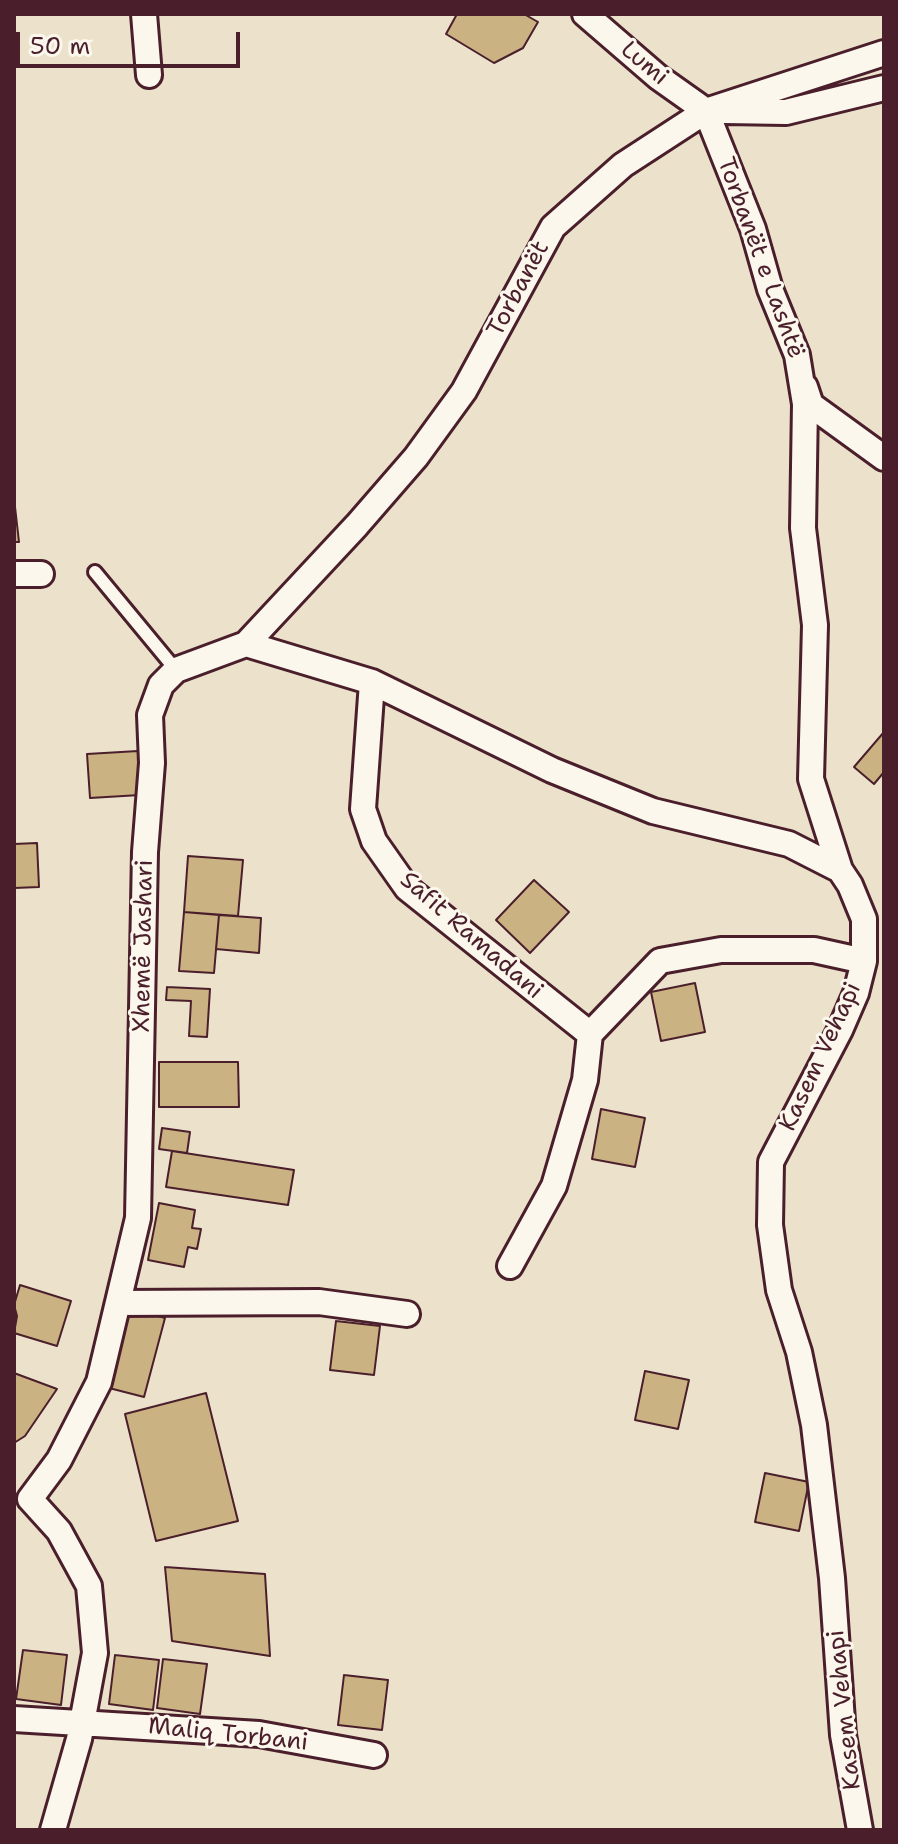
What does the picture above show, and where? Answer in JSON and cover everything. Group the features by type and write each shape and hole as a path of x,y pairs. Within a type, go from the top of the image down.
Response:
{"street":[{"path":"144,14 149,75"},
{"name":"Lumi","path":"585,14 658,77 706,111"},
{"name":"Torbanët","path":"246,644 416,457 464,391 553,227 623,165 706,111 884,53"},
{"path":"706,111 786,112 884,88"},
{"name":"Torbanët e Lashtë","path":"706,111 753,229 770,289 797,355 805,404 803,528 815,625 811,779 840,870"},
{"path":"800,375 811,405 884,458"},
{"path":"14,574 41,574"},
{"path":"176,670 246,644 372,682 552,770 653,811 789,844 840,870"},
{"name":"Xhemë Jashari","path":"22,1502 59,1460 99,1382 138,1218 150,715 161,685 176,670"},
{"name":"Safit Ramadani","path":"372,682 363,809 374,841 407,888 590,1034"},
{"name":"Kasem Vehapi","path":"840,870 864,919 864,961 856,993 840,1030 771,1162 770,1225 779,1290 799,1352 814,1425 832,1578 843,1735 860,1830"},
{"path":"510,1266 554,1186 585,1080 590,1034 660,961 721,950 814,950 864,961"},
{"path":"118,1303 319,1302 407,1314"},
{"path":"22,1502 59,1531 89,1586 95,1653 82,1721 53,1830"},
{"name":"Maliq Torbani","path":"14,1719 259,1734 374,1755"}],"lane":[{"path":"95,572 176,670"}],"building":[{"path":"457,14 524,14 538,22 523,48 494,63 446,34"},
{"path":"14,498 19,542 14,542"},
{"path":"884,732 884,772 874,784 854,767"},
{"path":"138,751 140,795 90,798 87,754"},
{"path":"37,843 39,887 14,888 14,844"},
{"path":"188,856 243,860 238,916 184,912"},
{"path":"534,880 569,912 530,953 496,920"},
{"path":"184,912 219,915 214,973 179,971"},
{"path":"219,915 261,918 259,953 216,949"},
{"path":"695,983 705,1032 661,1041 651,992"},
{"path":"167,987 210,989 207,1037 189,1036 191,1001 166,1000"},
{"path":"159,1062 238,1062 239,1107 159,1107"},
{"path":"601,1109 645,1118 635,1167 592,1159"},
{"path":"162,1128 190,1132 187,1153 159,1149"},
{"path":"172,1151 294,1170 288,1205 166,1187"},
{"path":"159,1203 195,1210 192,1228 201,1229 197,1249 188,1247 184,1267 148,1260"},
{"path":"20,1285 71,1301 57,1346 14,1333 17,1316 14,1305"},
{"path":"130,1308 165,1318 144,1397 109,1388"},
{"path":"336,1321 380,1326 374,1375 330,1370"},
{"path":"645,1371 689,1380 678,1429 635,1420"},
{"path":"14,1373 57,1389 25,1436 14,1443"},
{"path":"206,1393 238,1521 156,1541 125,1414"},
{"path":"765,1473 809,1482 799,1531 755,1522"},
{"path":"165,1567 265,1574 270,1656 172,1641"},
{"path":"23,1650 67,1655 61,1705 16,1699"},
{"path":"115,1655 159,1660 153,1710 109,1704"},
{"path":"163,1659 207,1664 200,1714 157,1708"},
{"path":"344,1675 388,1680 382,1730 338,1725"}]}
